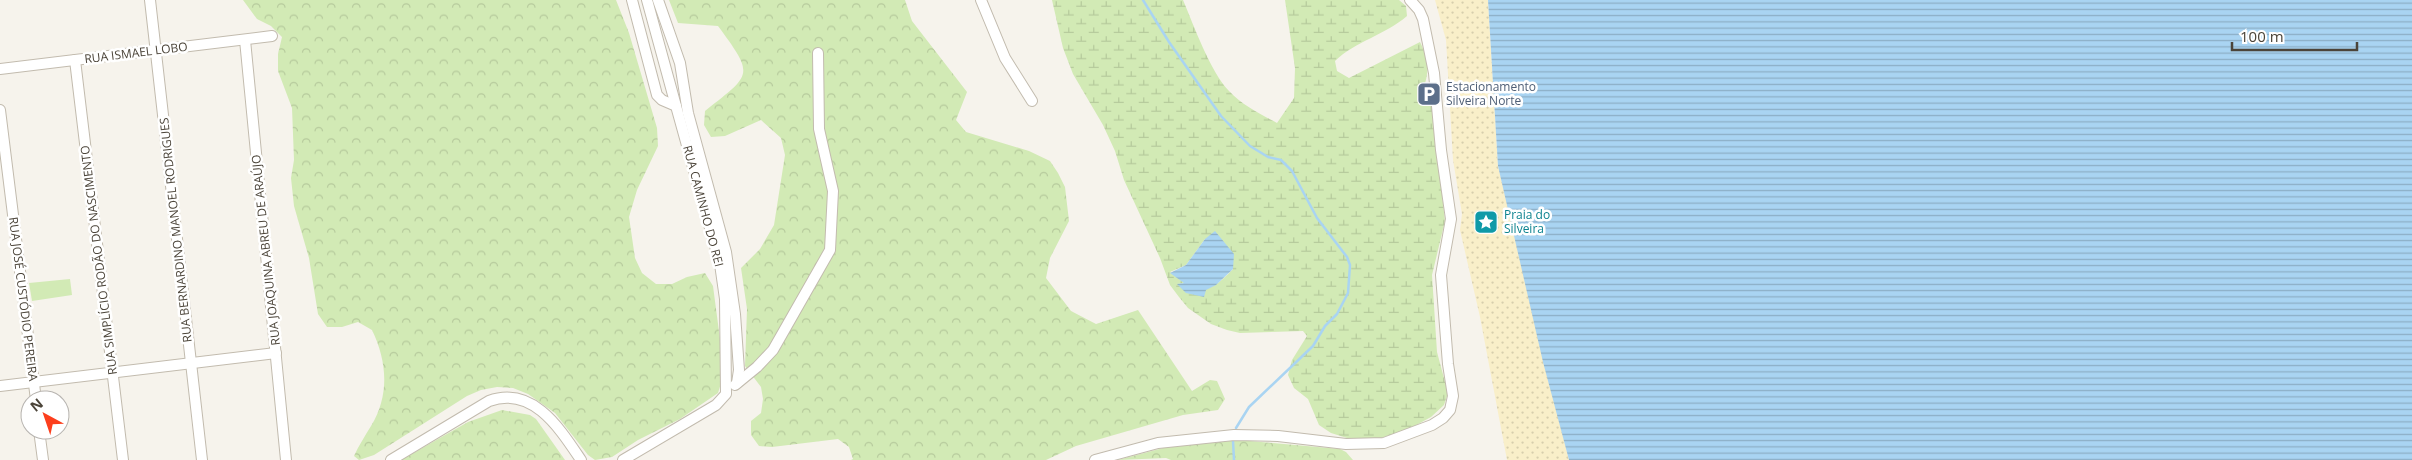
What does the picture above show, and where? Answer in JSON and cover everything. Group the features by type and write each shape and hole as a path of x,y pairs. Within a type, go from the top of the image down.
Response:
{"street":[{"name":"RUA BERNARDINO MANOEL RODRIGUES","path":"150,0 202,460"},
{"path":"632,0 656,95 676,106"},
{"name":"RUA CAMINHO DO REI","path":"647,0 720,264 725,299 726,394"},
{"path":"658,0 680,63 688,113 726,252 735,314 737,383"},
{"path":"982,0 1005,58 1032,101"},
{"path":"1095,460 1158,443 1234,436 1278,436 1346,444 1384,443 1432,425 1443,418 1450,410 1453,396 1447,357 1440,275 1451,218 1441,150 1434,72 1423,19 1419,10 1410,0"},
{"name":"RUA ISMAEL LOBO","path":"0,69 272,36"},
{"name":"RUA JOAQUINA ABREU DE ARAÚJO","path":"245,40 286,460"},
{"path":"623,460 716,405 737,383 757,367 773,350 823,265 830,250 833,191 819,130 818,53"},
{"name":"RUA SIMPLÍCIO RODÃO DO NASCIMENTO","path":"75,60 123,460"},
{"name":"RUA JOSÉ CUSTÓDIO PEREIRA","path":"0,110 35,390"},
{"path":"0,386 276,353"},
{"path":"392,460 490,401 502,396 514,397 538,408 556,425 581,460"},
{"path":"40,440 43,460"}],"green space":[{"path":"243,0 616,0 629,33 657,128 658,146 637,190 629,217 635,258 642,273 656,284 672,284 687,277 705,273 713,286 723,377 718,393 680,419 638,440 612,457 595,460 588,455 555,413 528,394 513,388 497,387 481,390 467,396 374,455 359,460 354,456 377,414 381,402 384,378 381,354 372,330 358,322 342,327 327,327 318,314 309,258 294,206 291,178 294,160 292,108 278,71 278,54 282,37 271,26 257,19"},
{"path":"669,0 905,0 912,21 967,92 956,120 966,132 1029,151 1050,161 1058,173 1065,187 1069,221 1050,258 1046,278 1071,311 1096,324 1138,310 1192,391 1210,380 1217,381 1225,399 1218,410 1183,415 1076,446 1046,460 851,460 853,459 849,447 838,439 772,447 759,446 751,435 751,421 761,413 763,399 761,387 745,366 747,309 741,268 760,249 774,225 785,155 781,138 761,120 725,136 711,137 704,125 705,111 740,81 743,65 718,26 678,23"},
{"path":"1052,0 1183,0 1203,48 1222,82 1240,101 1277,123 1294,98 1295,68 1285,0 1399,0 1406,6 1407,16 1398,23 1352,48 1335,61 1337,71 1349,78 1420,42 1425,53 1427,70 1424,93 1432,102 1445,221 1432,275 1437,352 1448,393 1444,405 1431,417 1409,429 1378,439 1347,438 1331,433 1319,425 1308,399 1294,388 1288,375 1292,360 1307,336 1303,331 1240,333 1211,324 1188,308 1170,285 1160,258 1124,180 1115,151 1103,125 1073,74 1063,48","holes":["1205,239 1233,269 1219,282 1203,288 1178,284 1185,283 1170,272 1186,265"]},
{"path":"70,279 72,295 32,301 29,283"},
{"path":"502,410 530,415 536,419 565,460 401,460 468,422"},
{"path":"1239,440 1340,449 1346,452 1353,460 1171,460 1166,458 1118,460 1163,448"}],"sand":[{"name":"Praia do Silveira","path":"1435,0 1488,0 1498,166 1569,460 1507,460 1480,317 1460,230 1462,214 1453,160 1446,40"}],"water":[{"path":"1488,0 2412,0 2412,460 1569,460 1543,362 1498,166"},
{"path":"1215,231 1234,254 1233,269 1216,285 1206,290 1204,297 1186,293 1177,284 1184,283 1170,273 1186,265 1205,239"}],"waterway":[{"path":"1143,0 1169,42 1221,116 1250,146 1268,157 1281,160 1292,171 1317,218 1347,257 1350,265 1348,293 1337,314 1325,326 1313,346 1249,407 1236,428"},
{"path":"1233,441 1234,460"}],"place":[{"name":"Estacionamento Silveira Norte","path":"1429,94"},
{"name":"Praia do Silveira","path":"1486,222"}]}
